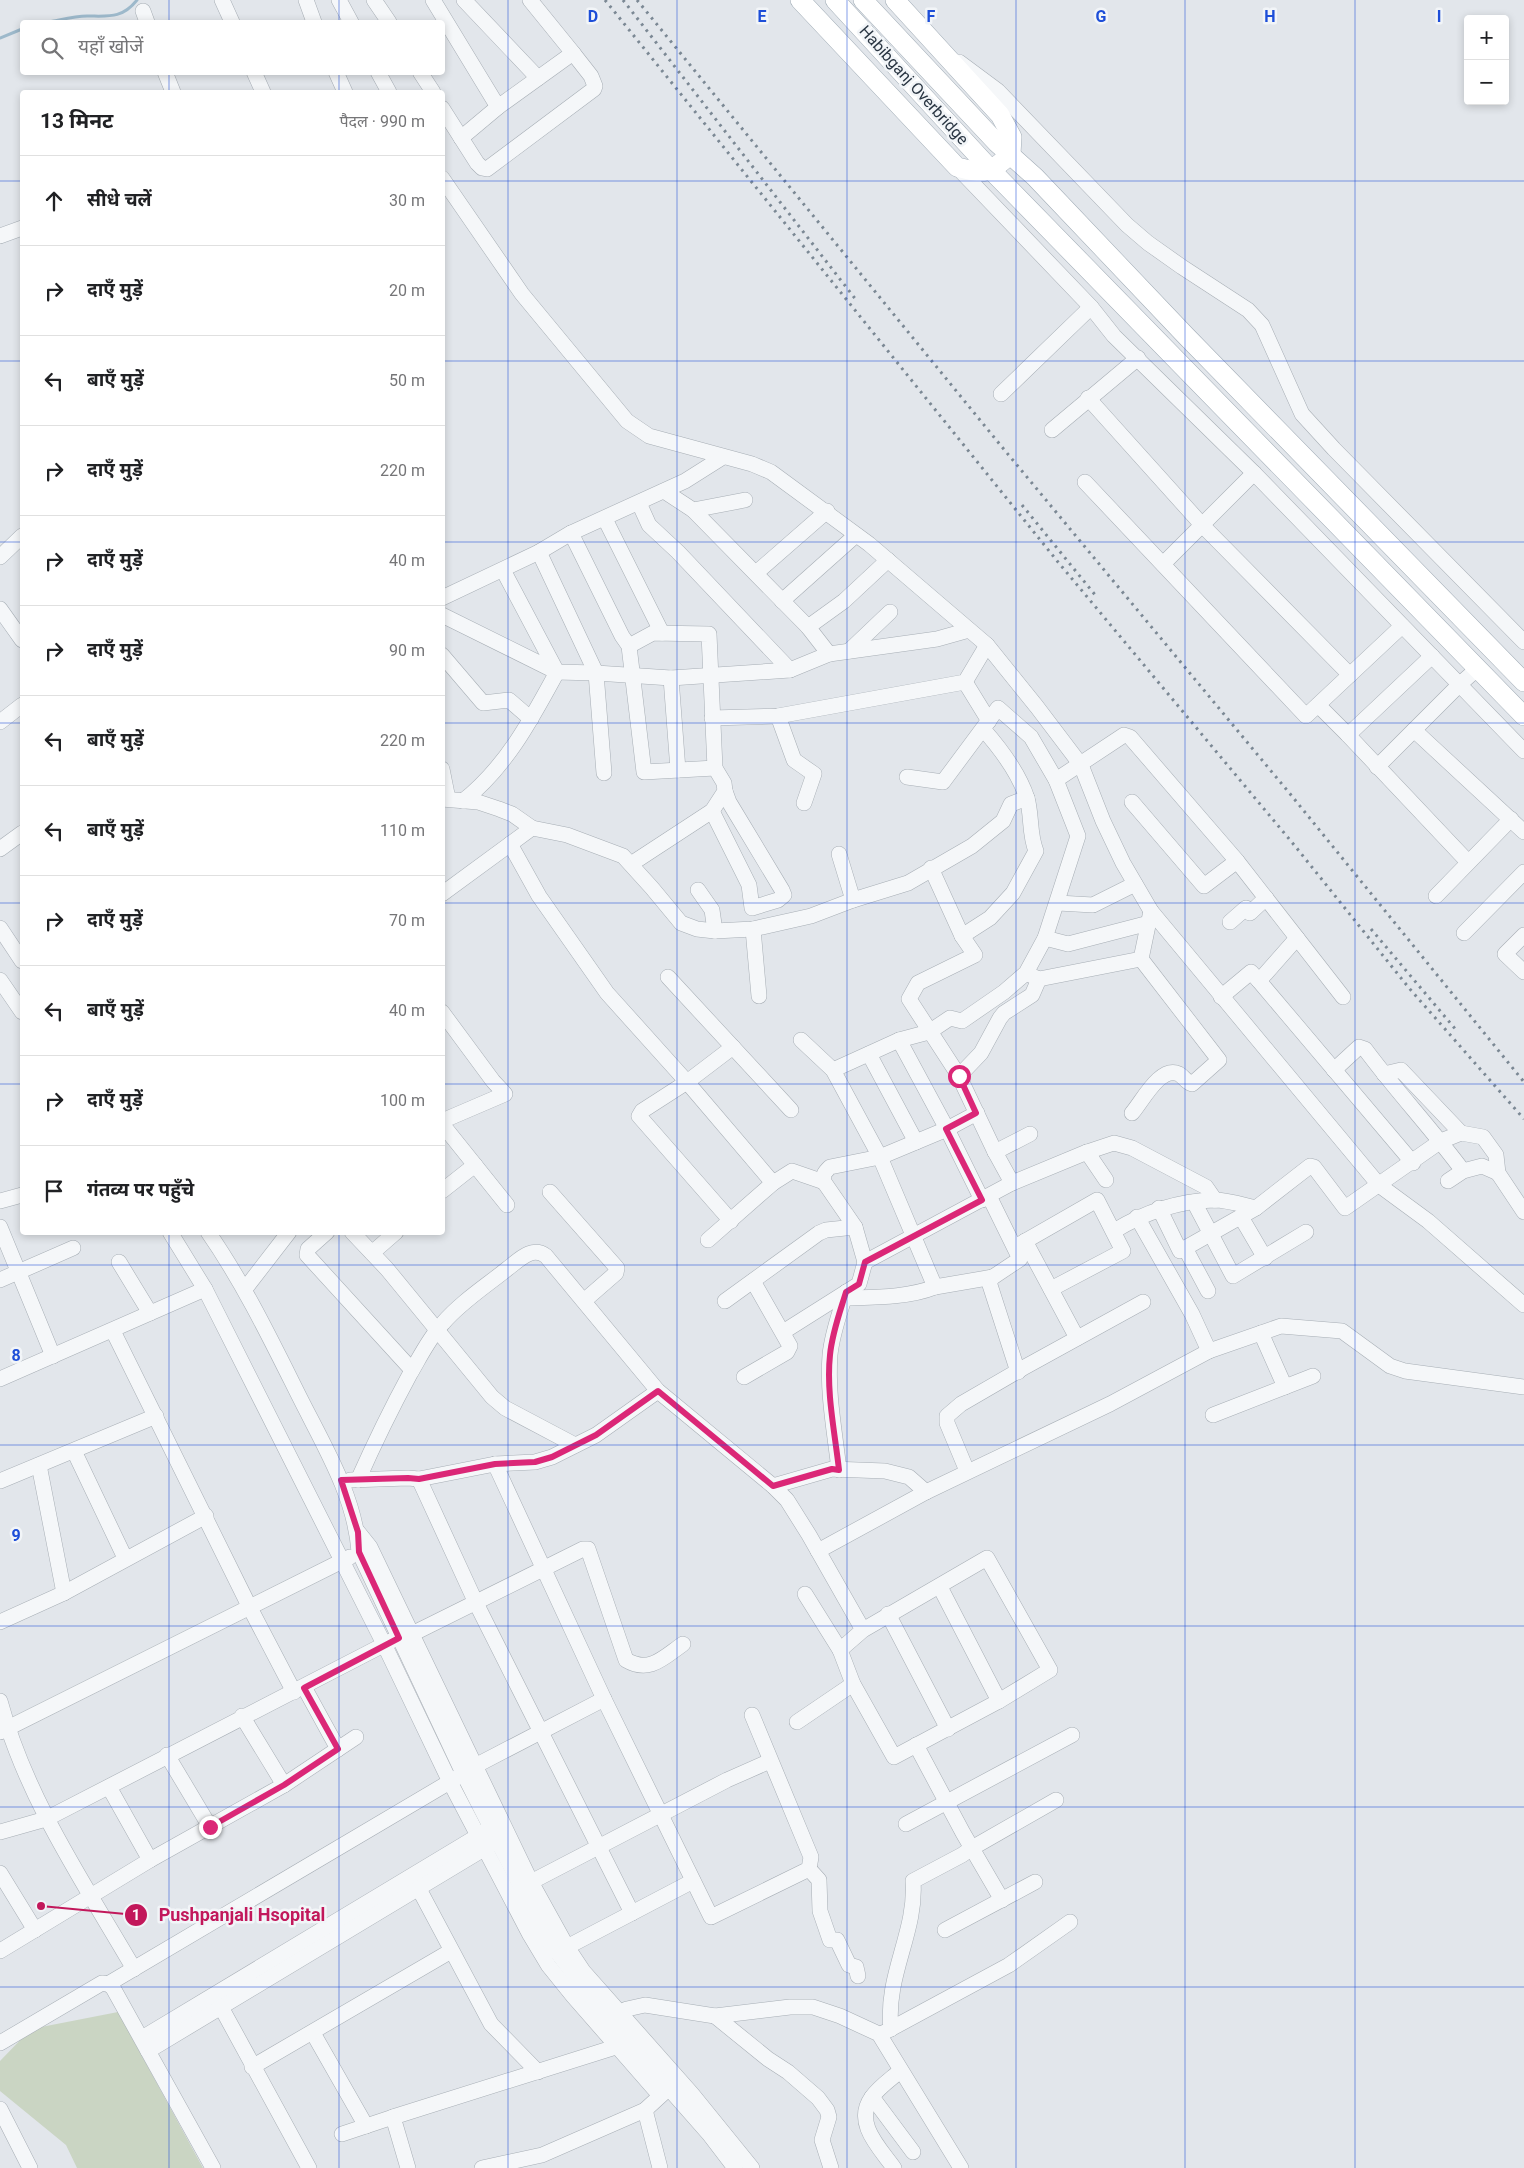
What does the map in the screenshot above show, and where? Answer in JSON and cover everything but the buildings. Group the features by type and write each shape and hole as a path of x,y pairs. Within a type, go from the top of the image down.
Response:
{"main road":[{"path":"800,0 957,167 973,171 992,171 1011,154 1012,137 1000,115 895,0"},
{"name":"Habibganj Overbridge","path":"835,0 992,171 1524,716"},
{"name":"Habibganj Overbridge","path":"863,0 997,143 1011,154 1524,682"}],"street":[{"path":"222,0 231,20"},
{"path":"306,0 313,20"},
{"path":"339,0 350,20"},
{"path":"374,0 387,20"},
{"path":"433,0 498,106"},
{"path":"464,0 538,78"},
{"path":"445,113 477,163 482,168 487,169 578,101 595,86 591,76 530,0"},
{"path":"936,44 998,91 1127,225 1148,243 1248,310 1262,325 1302,414 1524,642"},
{"path":"461,138 498,106 573,53"},
{"path":"166,75 172,90"},
{"path":"255,75 262,90"},
{"path":"337,75 344,90"},
{"path":"380,75 389,90"},
{"path":"422,75 432,90"},
{"path":"957,167 1091,306 1109,331 1254,473 1524,751"},
{"path":"445,182 522,294 627,420 649,436 752,464 771,472 826,511 888,560 987,646 1081,765 1102,821 1150,917 1221,997 1379,1184 1428,1221 1524,1304"},
{"path":"0,236 20,229"},
{"path":"1001,394 1091,306"},
{"path":"1052,430 1138,358"},
{"path":"1088,398 1202,526 1350,675"},
{"path":"445,597 539,552 571,533 685,481 723,457"},
{"path":"1163,564 1254,473"},
{"path":"1084,482 1306,716 1402,626"},
{"path":"664,491 694,510 808,627 828,654"},
{"path":"694,510 745,500"},
{"path":"639,503 649,525 678,552 790,670"},
{"path":"756,573 826,511"},
{"path":"605,518 662,633"},
{"path":"571,533 622,636 630,646 644,772 715,768"},
{"path":"782,601 856,535"},
{"path":"0,558 20,541"},
{"path":"539,552 596,673 604,773"},
{"path":"808,627 844,601 888,560"},
{"path":"503,570 557,672"},
{"path":"0,609 20,637"},
{"path":"849,651 890,612"},
{"path":"445,616 557,672 671,678 790,670 828,654 937,639 969,630"},
{"path":"630,646 653,633 709,634 715,768 724,783 729,802 784,895 778,900 752,908"},
{"path":"712,718 778,716 965,682 987,646"},
{"path":"1348,735 1432,656"},
{"path":"445,659 483,703 509,700 531,719"},
{"path":"1377,767 1477,669"},
{"path":"451,800 479,788 498,768 531,719 557,672"},
{"path":"671,678 678,770"},
{"path":"962,936 990,918 1013,893 1036,851 1031,838 1027,798 1003,752 986,725 965,682"},
{"path":"1318,705 1468,862"},
{"path":"0,722 20,707"},
{"path":"907,777 943,782 998,708 1003,710 1031,737 1056,780 1078,836 1058,903 1032,976 1032,995 1004,1012 981,1053 959,1076"},
{"path":"778,716 794,760 814,774 804,803"},
{"path":"1414,730 1524,832"},
{"path":"1056,780 1124,735 1130,737 1237,861 1343,996"},
{"path":"445,779 451,800"},
{"path":"631,864 712,810 725,791"},
{"path":"451,800 478,802 512,814 532,828 567,835 622,856 681,923 697,929 715,931 754,928 811,916 853,900 908,883 972,846 1003,821 1011,804 1027,798"},
{"path":"1132,802 1204,886 1237,861"},
{"path":"712,810 750,885 759,996"},
{"path":"1436,896 1510,819"},
{"path":"445,892 532,828"},
{"path":"0,848 20,835"},
{"path":"510,844 539,896 607,992 687,1082 773,1184"},
{"path":"839,854 853,900"},
{"path":"931,868 962,936 975,955 918,983 909,1000 959,1076 1012,1183"},
{"path":"1464,933 1524,872"},
{"path":"1058,903 1093,905 1135,884"},
{"path":"698,890 712,910 715,931"},
{"path":"1230,922 1246,908 1250,913 1266,898"},
{"path":"1045,938 1068,944 1150,917"},
{"path":"1132,1113 1156,1080 1173,1073 1180,1075 1192,1084 1219,1060 1141,959 1150,917"},
{"path":"0,928 20,957"},
{"path":"1524,935 1506,954 1524,972"},
{"path":"1258,981 1297,938"},
{"path":"834,1070 899,1040 929,1032 950,1018 962,1021 1004,992 1032,976 1141,959"},
{"path":"1221,997 1251,972 1413,1163"},
{"path":"668,977 791,1110"},
{"path":"0,980 20,1009"},
{"path":"445,1016 493,1081 505,1094 445,1121"},
{"path":"801,1040 834,1070 880,1157 935,1287"},
{"path":"899,1040 985,1198 1051,1289 1077,1338"},
{"path":"731,1221 639,1116 642,1111 687,1082 733,1047"},
{"path":"1334,1070 1359,1047 1362,1047 1441,1141 1463,1171"},
{"path":"869,1054 916,1142"},
{"path":"1384,1074 1401,1070 1461,1133"},
{"path":"783,1332 845,1295 859,1284 865,1262 855,1227 824,1182 823,1177 830,1167 880,1157 946,1129 976,1113"},
{"path":"445,1126 507,1205"},
{"path":"1159,1208 1180,1251 1256,1208 1310,1166 1314,1167 1345,1208 1413,1163 1441,1141 1461,1133 1483,1137 1496,1155 1498,1172 1524,1212"},
{"path":"995,1152 1030,1134"},
{"path":"865,1262 1012,1183 1114,1143 1132,1148 1206,1187 1215,1200"},
{"path":"1088,1152 1106,1180"},
{"path":"445,1189 475,1165"},
{"path":"1448,1181 1463,1171 1482,1166 1498,1172"},
{"path":"708,1240 773,1184 792,1171 824,1182"},
{"path":"550,1192 617,1268 616,1273 585,1300"},
{"path":"0,1201 20,1196"},
{"path":"1020,1244 1097,1200 1123,1251 1051,1289"},
{"path":"1114,1231 1137,1217 1159,1208 1194,1202 1215,1200 1256,1208"},
{"path":"1194,1202 1233,1276 1306,1232"},
{"path":"1137,1217 1192,1314 1209,1351"},
{"path":"1241,1217 1265,1258"},
{"path":"0,1227 53,1356"},
{"path":"725,1301 819,1233 826,1230 855,1227"},
{"path":"172,1235 204,1290 342,1561 450,1782 531,1882 567,1948 613,2015 669,2088 709,2134 735,2168"},
{"path":"210,1235 245,1289 341,1480 365,1550 469,1770 530,1935 548,1965 622,2045 752,2168"},
{"path":"245,1289 287,1235"},
{"path":"324,1235 308,1249 307,1255 412,1370"},
{"path":"355,1235 492,1397 505,1408 575,1445"},
{"path":"372,1253 393,1235"},
{"path":"1018,1372 989,1282 993,1277 1020,1259 1020,1244"},
{"path":"0,1280 73,1248"},
{"path":"1185,1248 1208,1291"},
{"path":"358,1480 388,1415 412,1370 426,1344 442,1323 468,1300 533,1252 539,1252 546,1256 585,1300 658,1391 773,1486 787,1500 863,1630"},
{"path":"119,1262 150,1313"},
{"path":"845,1295 898,1294 925,1291 935,1287 993,1277"},
{"path":"744,1377 790,1349 789,1342 753,1281"},
{"path":"0,1379 204,1290"},
{"path":"839,1470 832,1407 830,1356 834,1333 845,1295"},
{"path":"967,1472 947,1424 947,1416 961,1404 1143,1302"},
{"path":"818,1551 926,1492 1110,1404 1209,1351 1281,1326 1342,1331 1390,1366 1405,1371 1524,1388"},
{"path":"113,1331 249,1606 299,1690 338,1749"},
{"path":"1261,1333 1284,1387"},
{"path":"1213,1416 1313,1376"},
{"path":"341,1480 419,1479 495,1464 535,1462 552,1457 596,1435 658,1391"},
{"path":"0,1482 156,1416"},
{"path":"74,1451 125,1558"},
{"path":"495,1464 604,1699 662,1813 692,1881 711,1917 809,1868"},
{"path":"39,1465 64,1593"},
{"path":"773,1486 832,1469 885,1471 909,1476 926,1492"},
{"path":"419,1479 476,1603 632,1912"},
{"path":"0,1622 64,1593 125,1558 206,1516"},
{"path":"0,1832 46,1819 242,1716 299,1690 384,1644 406,1636 476,1603 583,1549 588,1549 626,1660 635,1665 654,1664 684,1644"},
{"path":"4,1731 249,1606 365,1550"},
{"path":"805,1594 840,1650 853,1684 894,1757 999,1701 1050,1670 987,1558 940,1587 888,1614 863,1630 840,1650"},
{"path":"940,1587 999,1701"},
{"path":"888,1614 948,1729"},
{"path":"797,1722 853,1684"},
{"path":"0,2043 102,1984 108,1984 134,1969 469,1770 604,1699"},
{"path":"0,1701 4,1731 46,1819 134,1969"},
{"path":"752,1715 806,1845 810,1857 809,1868 819,1880 820,1911 830,1940 837,1940 849,1965 856,1967 858,1976"},
{"path":"242,1716 284,1785"},
{"path":"906,1824 1072,1735"},
{"path":"0,1950 92,1897 150,1860 284,1785 356,1737"},
{"path":"916,1745 1002,1900"},
{"path":"168,1755 210,1827"},
{"path":"531,1882 727,1780 770,1761"},
{"path":"109,1787 150,1860"},
{"path":"961,2168 900,2071 885,2032 894,1976 909,1926 914,1895 913,1881 962,1855 1056,1800"},
{"path":"145,2045 221,2008 418,1888 493,1835"},
{"path":"493,1835 549,1942 613,2015 622,2045"},
{"path":"145,2045 493,1835"},
{"path":"0,1873 35,1930"},
{"path":"567,1948 692,1881"},
{"path":"945,1930 1035,1882"},
{"path":"418,1888 492,2024 538,2072"},
{"path":"613,2015 645,2005 715,2016 790,2007 813,2007 885,2032 1009,1965 1070,1922"},
{"path":"252,2067 451,1951"},
{"path":"108,1984 113,1988 213,2168"},
{"path":"221,2008 309,2168"},
{"path":"715,2016 805,2086 827,2110 829,2117 822,2140 832,2168"},
{"path":"313,2032 366,2126"},
{"path":"342,2134 622,2045"},
{"path":"894,2168 864,2122 866,2110 872,2097 900,2071"},
{"path":"482,2168 542,2155 645,2110 669,2088"},
{"path":"872,2097 913,2152"},
{"path":"0,2109 30,2168"},
{"path":"645,2110 660,2168"},
{"path":"393,2117 408,2168"},
{"path":"528,2168 542,2155"}],"green space":[{"path":"118,2012 203,2168 77,2168 66,2145 0,2091 0,2061 31,2029"}],"waterway":[{"path":"60,20 114,15 126,11 137,0"},
{"path":"0,38 20,30"}],"railway":[{"path":"605,0 1058,562 1295,846 1409,988 1524,1119"},
{"path":"623,0 857,301"},
{"path":"637,0 1002,447 1291,795 1524,1082"},
{"path":"1022,505 1096,596"},
{"path":"1371,929 1457,1031"}],"place":[{"name":"Pushpanjali Hsopital","path":"41,1906"}],"route":[{"path":"210,1827 284,1785 338,1749 304,1688 384,1644 399,1638 359,1552 358,1532 341,1480 419,1479 495,1464 535,1462 552,1457 596,1435 658,1391 773,1486 832,1469 839,1470 832,1407 830,1356 834,1333 846,1292 859,1284 865,1262 982,1200 946,1129 976,1113 959,1076"}]}
